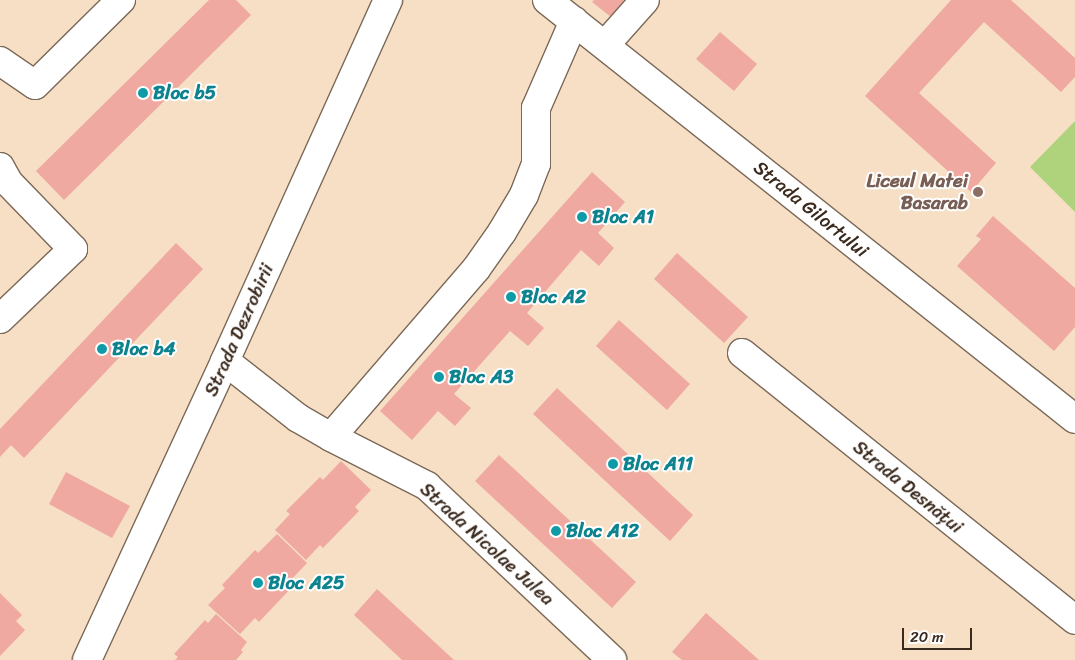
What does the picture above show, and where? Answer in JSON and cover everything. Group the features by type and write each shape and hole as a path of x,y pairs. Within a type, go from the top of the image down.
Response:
{"street":[{"path":"0,61 35,85 121,0"},
{"name":"Strada Dezrobirii","path":"87,660 388,0"},
{"name":"Strada Gilortului","path":"547,0 1075,419"},
{"path":"604,45 645,0"},
{"path":"331,437 476,269 502,232 524,195 536,164 536,108 574,21"},
{"path":"0,167 10,183 73,249 0,319"},
{"name":"Strada Desnățui","path":"742,353 1075,620"},
{"name":"Strada Nicolae Julea","path":"225,361 298,418 427,486 612,660"}],"green space":[{"path":"1075,121 1075,212 1030,167"}],"building":[{"name":"Bloc b5","path":"209,0 236,0 251,15 64,200 36,171"},
{"path":"594,0 624,0 611,17 592,2"},
{"path":"951,0 1011,0 1075,58 1075,77 1061,92 984,22 919,93 996,163 971,192 865,96"},
{"path":"720,32 757,64 734,91 696,59"},
{"path":"592,172 625,202 598,233 614,248 599,266 581,250 527,313 544,328 528,346 510,331 454,394 471,408 455,426 438,411 412,440 380,411"},
{"path":"993,216 1075,288 1075,327 1054,351 957,266 981,239 976,236"},
{"name":"Bloc b4","path":"176,243 203,269 24,458 11,445 0,457 0,429"},
{"path":"677,253 748,317 724,343 654,279"},
{"path":"619,320 690,384 667,410 596,346"},
{"name":"Bloc A11","path":"557,388 693,515 670,541 533,414"},
{"name":"Bloc A12","path":"499,455 636,582 612,608 475,481"},
{"path":"341,461 371,490 355,507 359,511 323,548 320,545 306,560 275,530 290,514 286,511 320,477 323,480"},
{"path":"66,472 130,506 112,538 49,504"},
{"name":"Bloc A25","path":"277,534 307,563 290,581 294,585 259,622 255,618 240,634 208,605 225,588 222,585 255,550 258,553"},
{"path":"377,589 454,660 402,660 354,615"},
{"path":"0,593 22,615 16,621 25,630 0,656"},
{"path":"706,613 759,660 682,660 672,652"},
{"path":"216,614 247,642 241,650 243,652 236,660 175,660 178,657 174,654 205,620 208,623"}],"place":[{"name":"Bloc b5","path":"143,93"},
{"name":"Liceul Matei Basarab","path":"978,192"},
{"name":"Bloc A1","path":"582,217"},
{"name":"Bloc A2","path":"511,297"},
{"name":"Bloc b4","path":"102,349"},
{"name":"Bloc A3","path":"439,377"},
{"name":"Bloc A11","path":"613,464"},
{"name":"Bloc A12","path":"556,531"},
{"name":"Bloc A25","path":"258,583"}]}
